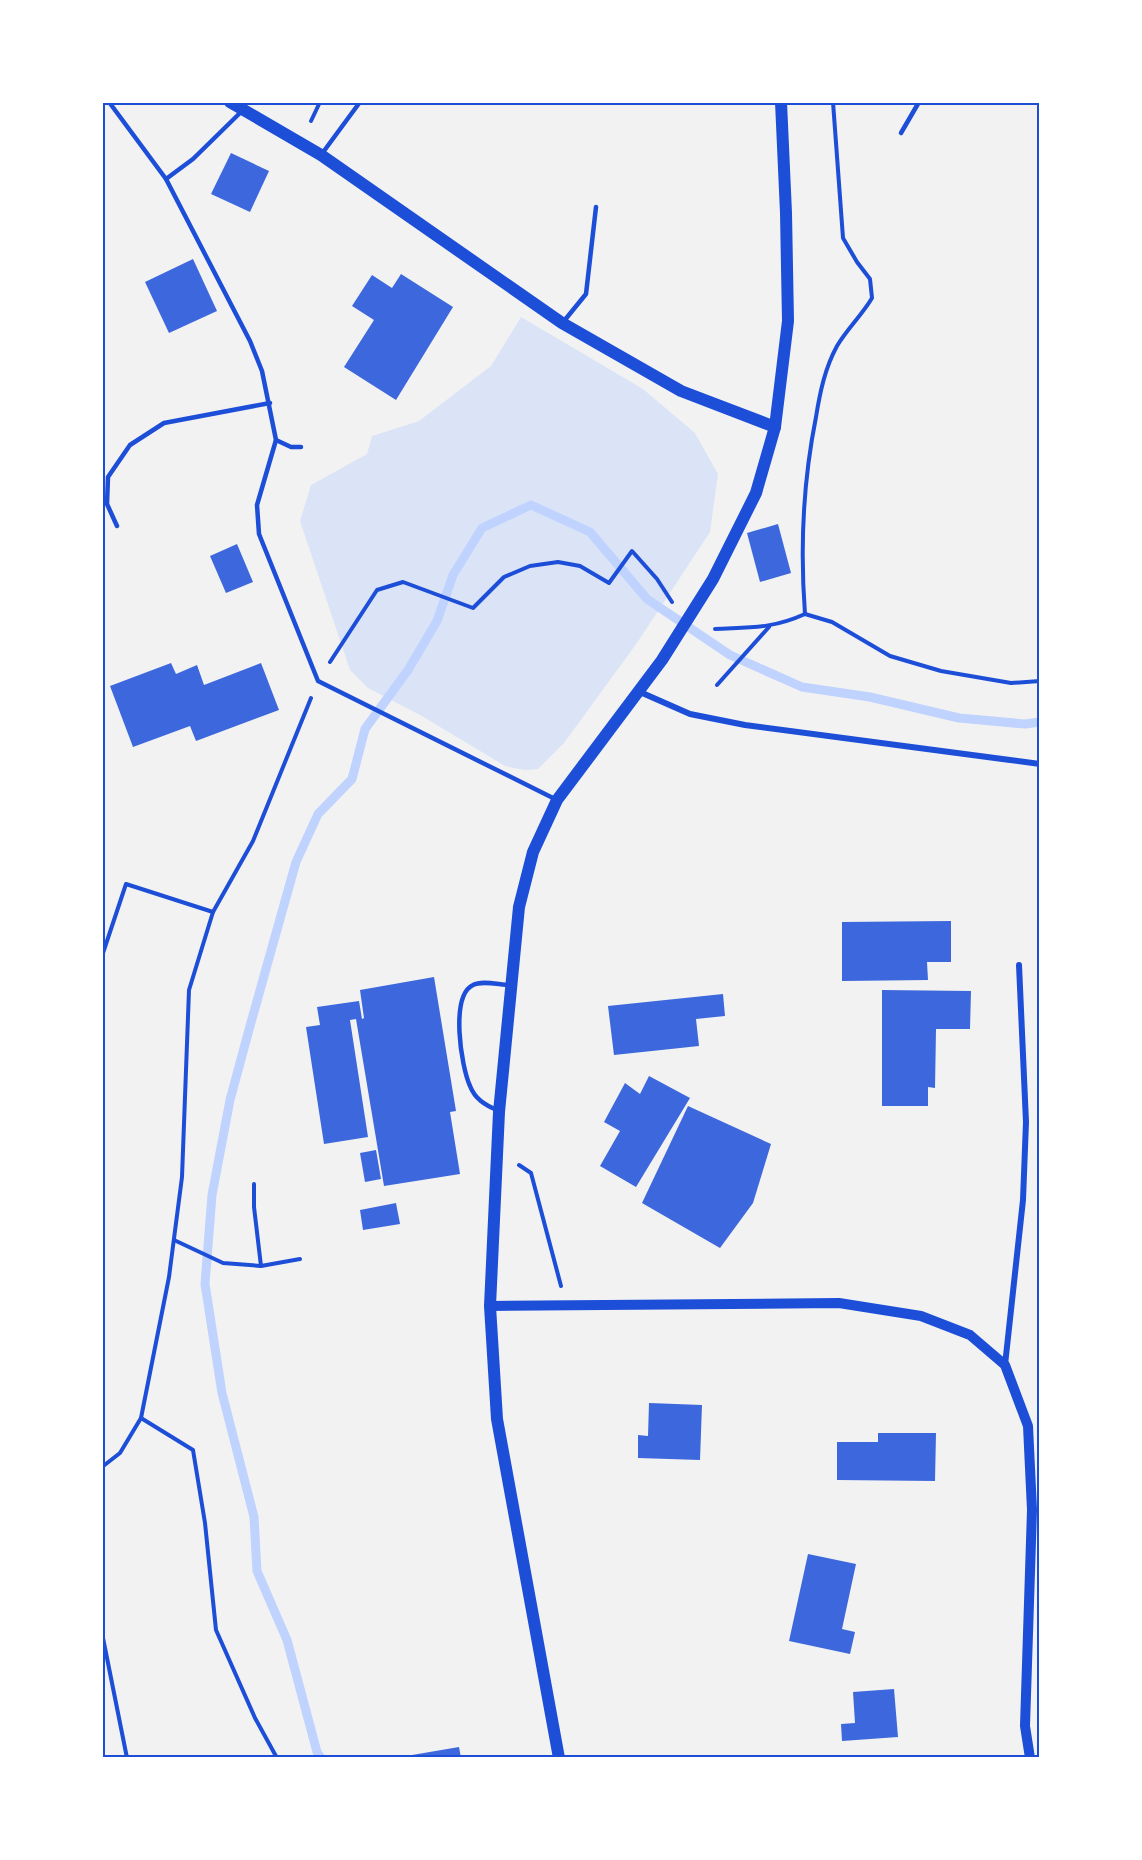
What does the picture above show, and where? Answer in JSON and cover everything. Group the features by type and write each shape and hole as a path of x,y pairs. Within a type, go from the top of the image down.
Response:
{"main road":[{"path":"230,102 321,155 562,323 681,391 776,427"},
{"path":"559,1758 497,1419 490,1306 499,1112 519,906 532,852 557,800 662,660 712,579 756,493 776,427 788,321 781,102"}],"street":[{"path":"640,692 690,714 745,725 1040,764"},
{"path":"1019,965 1026,1122 1023,1200 1005,1365 1028,1426 1035,1609 1025,1726 1030,1758"},
{"path":"490,1306 839,1303 921,1316 970,1335 1005,1365"}],"lane":[{"path":"109,102 166,179 250,341 262,371 276,440 257,505 260,534 318,681 557,800"},
{"path":"321,155 360,102"},
{"path":"901,133 919,102"},
{"path":"166,179 193,159 243,110"},
{"path":"562,323 586,294 596,207"},
{"path":"117,526 107,504 108,477 130,445 164,423 270,404"},
{"path":"276,440 291,447 301,447"},
{"path":"499,1112 480,1102 470,1086 459,1030 459,1006 464,991 475,984 510,985"}],"path":[{"path":"311,121 320,102"},
{"path":"805,614 802,567 804,504 810,448 823,381 837,346 872,298 870,279 843,238 834,102"},
{"path":"102,1467 120,1454 141,1418 169,1277 182,1177 189,990 213,912 253,841 318,681 376,590 403,582 473,608 504,578 530,566 558,562 580,566 609,583 632,551 657,579 672,602"},
{"path":"715,630 770,627 786,623 805,614 832,622 890,656 941,671 1011,683 1040,681"},
{"path":"717,685 770,627"},
{"path":"102,956 126,884 213,912"},
{"path":"519,1165 531,1173 538,1192 563,1292"},
{"path":"254,1184 254,1208 261,1266"},
{"path":"174,1240 223,1263 261,1266 300,1259"},
{"path":"141,1418 193,1450 206,1524 216,1630 255,1718 277,1758"},
{"path":"102,1633 127,1758"}],"shaded area":[{"path":"521,317 643,389 695,433 718,474 710,532 637,643 564,743 538,769 524,770 505,766 420,715 368,688 350,670 300,521 311,485 367,454 372,436 419,421 491,366"}],"building":[{"path":"231,153 269,171 250,212 211,194"},
{"path":"193,259 217,311 169,333 145,282"},
{"path":"401,274 453,307 396,400 344,367 374,320 352,306 372,275 392,288"},
{"path":"778,524 791,573 760,582 747,533"},
{"path":"237,544 253,582 226,593 210,556"},
{"path":"171,663 176,674 197,665 204,685 261,663 279,710 196,741 190,726 133,747 110,686"},
{"path":"951,921 951,962 927,962 928,980 842,981 842,922"},
{"path":"434,977 456,1111 450,1112 460,1174 384,1186 356,1019 350,1020 368,1137 324,1144 306,1027 320,1025 317,1007 359,1001 362,1019 364,1018 360,990"},
{"path":"882,990 971,991 970,1029 936,1029 935,1088 928,1087 928,1106 882,1106"},
{"path":"723,994 725,1016 696,1019 699,1046 614,1055 608,1006"},
{"path":"649,1076 690,1098 636,1187 600,1166 620,1131 604,1122 625,1083 640,1094"},
{"path":"688,1106 771,1144 753,1203 720,1248 642,1203"},
{"path":"376,1150 381,1179 365,1182 360,1153"},
{"path":"396,1203 400,1224 363,1230 360,1210"},
{"path":"649,1403 702,1405 700,1460 638,1458 638,1435 648,1436"},
{"path":"878,1433 936,1433 935,1481 837,1480 837,1442 878,1442"},
{"path":"808,1554 856,1564 842,1629 855,1632 850,1654 789,1641"},
{"path":"894,1689 898,1737 842,1741 841,1724 855,1723 853,1692"},
{"path":"459,1747 461,1758 413,1758 412,1755"}],"waterway":[{"path":"321,1758 317,1752 287,1640 257,1571 254,1517 222,1393 205,1284 212,1195 230,1100 296,862 318,814 352,779 365,729 408,670 437,621 453,575 482,528 531,505 590,532 647,599 730,655 802,687 870,697 959,718 1025,724 1040,722"}]}
